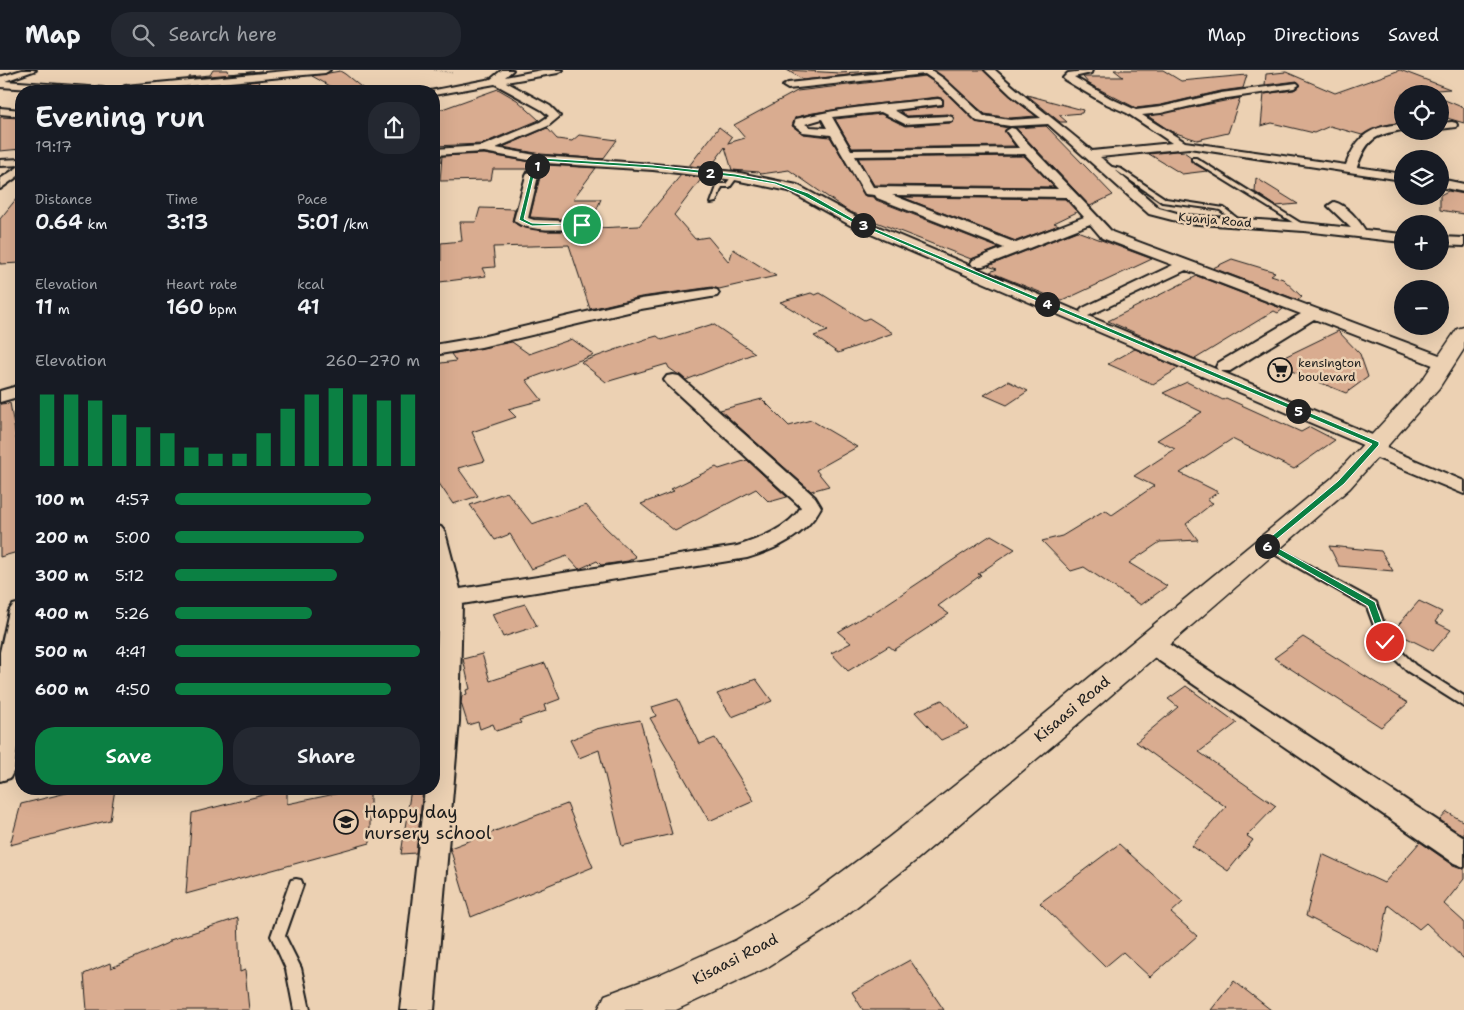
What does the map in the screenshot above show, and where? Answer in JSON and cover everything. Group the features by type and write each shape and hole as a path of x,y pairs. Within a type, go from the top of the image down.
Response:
{"main road":[{"name":"Kisaasi Road","path":"620,1010 664,1003 751,954 818,913 901,850 1046,732 1150,642 1341,483 1430,383 1458,343"}],"street":[{"path":"0,80 31,70"},
{"path":"174,85 325,70"},
{"path":"495,80 508,70"},
{"path":"440,91 558,70"},
{"path":"788,86 926,70 982,119 1010,123 1050,121"},
{"name":"Kyanja Road","path":"990,70 1014,93 1050,121 1154,211 1184,219 1304,227 1394,237"},
{"path":"1088,71 1075,73 1068,78 1133,112 1161,110 1221,96 1294,85"},
{"path":"134,85 155,76"},
{"path":"484,149 544,124 555,116 546,108 495,80"},
{"path":"0,84 15,85"},
{"path":"833,132 807,130 799,125 800,122 808,118 825,115 881,107 938,102"},
{"path":"881,107 898,119 905,121 948,118"},
{"path":"0,111 15,112"},
{"path":"1133,112 1132,114 1182,145"},
{"path":"825,115 833,132 869,191 1016,248"},
{"path":"1351,168 1359,145 1365,138 1394,128"},
{"path":"1012,131 1029,152 1069,192 1108,236 1313,313 1458,343"},
{"path":"1090,156 1182,145 1394,176"},
{"path":"440,152 484,149 541,159 653,167 735,176 793,188 855,222 1374,447 1464,488"},
{"path":"846,153 1029,152"},
{"path":"541,159 532,176 521,220 532,224 586,225 588,226 590,236"},
{"path":"0,162 15,162"},
{"path":"0,185 15,174"},
{"path":"1449,185 1464,188"},
{"path":"869,191 1069,192"},
{"path":"1334,206 1354,223 1360,233"},
{"path":"978,263 1092,219"},
{"path":"1449,241 1464,242"},
{"path":"1088,311 1185,265"},
{"path":"440,349 591,317 641,304 712,292"},
{"path":"1224,367 1313,313"},
{"path":"442,599 739,553 777,537 801,522 809,513 811,507 808,500 673,380"},
{"path":"0,397 15,392"},
{"path":"440,582 446,721 440,781"},
{"path":"1150,642 1464,854"},
{"path":"0,770 15,649"},
{"path":"417,1010 439,795"}],"lane":[{"path":"1194,159 1304,227"},
{"path":"713,202 720,185 728,186 735,176"},
{"path":"1265,545 1372,604 1385,642 1410,668 1464,702"},
{"path":"296,885 278,936 293,968 302,1010"}],"building":[{"path":"213,70 228,70 229,74 262,71 189,78 210,75"},
{"path":"787,70 840,73 893,70 803,80"},
{"path":"934,70 983,70 1010,96 1036,116 1010,118 985,114"},
{"path":"1114,70 1163,70 1181,81 1247,75 1243,88 1221,91 1161,105 1136,108 1089,84 1083,77 1123,77"},
{"path":"1400,70 1439,85 1394,85 1394,124 1381,126 1362,135 1330,126 1314,133 1272,123 1261,126 1264,94 1294,90 1301,85 1297,81 1265,85 1266,74 1286,72 1335,93"},
{"path":"340,71 359,85 328,85 312,76"},
{"path":"925,76 937,84 976,122 1008,128 1005,132 1015,146 852,148 835,119 881,114 905,126 952,123 955,118 948,114 907,116 900,111 942,106 943,99 938,97 813,113 796,117 792,126 803,134 830,137 865,196 874,197 876,200 999,248 971,259 848,211 789,170 761,174 759,172 732,170 725,147 710,168 689,166 719,127 732,137 728,143 745,138 734,125 797,91"},
{"path":"260,81 259,85 219,85"},
{"path":"498,89 517,100 539,120 482,144 440,146 440,110"},
{"path":"1027,95 1083,110 1082,113 1059,115 1067,122 1060,122"},
{"path":"1240,98 1228,133 1197,140 1170,131 1148,116"},
{"path":"1449,102 1464,108 1464,123 1449,119"},
{"path":"0,117 15,118 15,150 0,151"},
{"path":"1046,126 1113,195 1090,206 1016,128"},
{"path":"547,128 557,139 572,141 579,135 617,140 603,159 541,154 503,147"},
{"path":"1184,152 1191,157 1191,162 1207,171 1182,174 1149,154"},
{"path":"484,154 531,162 528,169 493,169 491,180 440,181 442,156"},
{"path":"1024,156 1054,187 874,185 858,158"},
{"path":"546,165 596,168 573,199 601,199 592,221 530,217 540,177"},
{"path":"681,175 702,178 674,215 695,239 708,237 729,262 733,249 776,276 719,289 712,287 641,297 590,309 569,245 493,247 495,267 482,268 486,276 440,282 441,243 462,241 460,222 476,222 480,208 515,209 512,221 519,226 546,231 581,231 583,240 590,242 599,237 597,228 639,226"},
{"path":"1256,178 1298,204 1276,206 1255,192"},
{"path":"1449,191 1464,194 1464,214 1440,210 1440,205 1449,205"},
{"path":"902,197 1065,199 1077,212 1054,223 1059,225 1016,241"},
{"path":"15,200 15,263 0,264 0,219"},
{"path":"1077,231 1152,259 1062,301 990,272 997,269 988,266"},
{"path":"1232,259 1275,272 1271,275 1283,279 1302,297 1298,300 1213,268"},
{"path":"1197,276 1283,309 1278,313 1274,311 1195,359 1108,321"},
{"path":"811,293 815,295 820,293 864,320 869,318 893,333 838,353 814,336 828,331 780,302"},
{"path":"713,324 755,353 686,380 669,368 667,364 606,382 581,362 646,339 657,336 662,340"},
{"path":"1338,331 1360,354 1368,377 1346,393 1272,363"},
{"path":"572,339 594,355 526,380 542,400 508,409 516,417 472,432 485,461 458,468 478,496 453,504 440,485 440,363 456,361 451,354 512,342 529,354"},
{"path":"1135,349 1179,368 1153,384 1108,364"},
{"path":"1008,381 1028,391 1007,405 984,395"},
{"path":"1187,382 1223,400 1226,398 1301,432 1310,427 1335,440 1294,469 1232,439 1180,473 1218,492 1207,500 1213,503 1186,524 1198,540 1160,542 1129,563 1167,586 1141,605 1084,567 1071,571 1042,541 1062,536 1105,510 1112,515 1154,486 1134,476 1175,449 1157,440 1202,412 1163,393"},
{"path":"762,399 789,426 811,420 857,447 816,470 829,486 811,491 720,410"},
{"path":"10,403 15,432 15,553 0,557 0,404"},
{"path":"747,460 787,497 769,502 756,489 675,531 641,504 674,491 671,489 716,467 719,469"},
{"path":"507,492 532,524 586,505 604,526 636,557 628,561 601,565 597,561 579,569 567,556 531,569 510,534 495,540 470,505"},
{"path":"991,535 1015,549 978,574 981,575 938,606 949,614 894,650 889,646 848,671 831,653 851,643 838,632 868,614 870,615"},
{"path":"1329,546 1381,551 1393,571 1339,566"},
{"path":"1419,601 1442,612 1435,622 1451,630 1433,651 1393,631"},
{"path":"525,604 537,626 503,637 492,614"},
{"path":"1303,637 1408,703 1381,727 1274,658"},
{"path":"482,654 490,681 545,663 560,699 544,705 546,711 519,720 521,723 496,731 493,724 480,729 478,722 468,725 461,703 462,696 467,694 466,690 470,689 463,659"},
{"path":"756,679 772,701 732,717 717,694"},
{"path":"1186,686 1237,723 1199,752 1276,806 1247,836 1253,840 1228,871 1192,846 1226,807 1136,742 1178,707 1168,699"},
{"path":"678,699 700,744 715,738 754,801 709,821 650,718 656,716 652,707"},
{"path":"942,700 968,728 941,740 915,712"},
{"path":"640,720 672,834 622,846 599,750 579,758 570,740 596,729"},
{"path":"58,795 114,795 110,820 10,845 21,804"},
{"path":"263,795 287,795 287,804 330,795 370,795 370,843 186,894 192,813"},
{"path":"410,795 422,795 416,853 401,854"},
{"path":"567,804 593,867 471,917 450,848"},
{"path":"1447,812 1464,822 1464,836 1440,820"},
{"path":"1420,842 1453,865 1464,869 1464,879 1444,904 1464,922 1464,959 1426,923 1419,929 1388,905 1379,953 1306,916 1322,854 1384,883"},
{"path":"1119,844 1183,902 1171,913 1197,936 1150,977 1123,952 1105,967 1040,903"},
{"path":"238,918 240,972 245,970 249,1010 87,1010 84,974 110,963 111,968 170,942 170,940"},
{"path":"910,960 944,1010 863,1010 852,992"},
{"path":"1234,981 1271,1010 1211,1010"}],"place":[{"name":"kensington boulevard","path":"1280,370"},
{"name":"Happy day nursery school","path":"346,822"}],"route":[{"path":"582,225 532,224 521,220 532,176 541,159 653,167 735,176 776,183 806,194 855,222 1377,444 1341,483 1265,545 1372,604 1385,642"}]}
